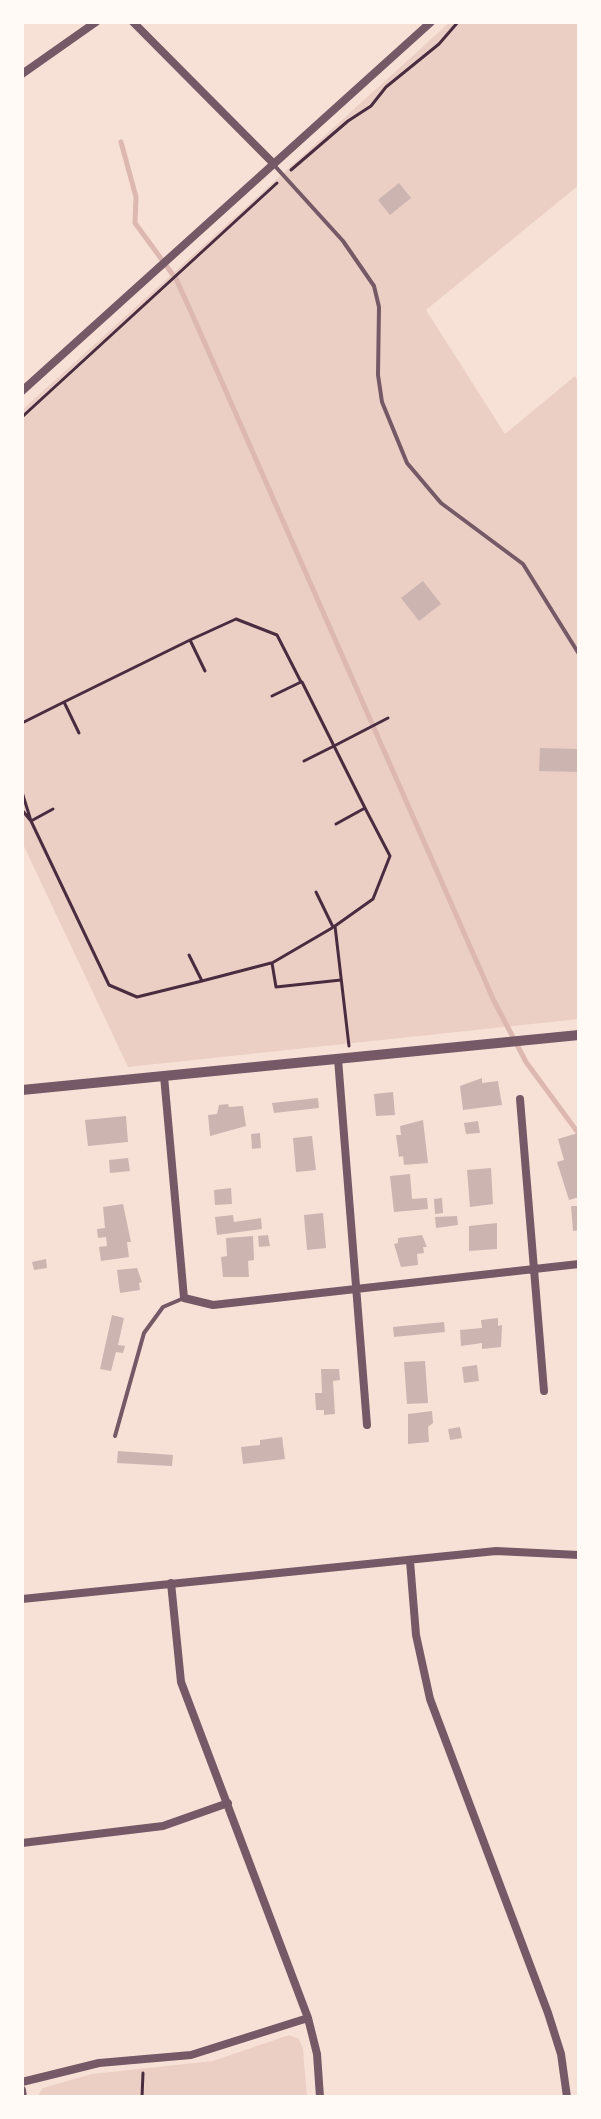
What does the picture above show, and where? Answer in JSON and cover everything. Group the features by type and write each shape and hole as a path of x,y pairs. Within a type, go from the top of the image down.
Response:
{"street":[{"path":"22,74 96,22"},
{"path":"133,22 273,163"},
{"path":"22,391 431,22"},
{"path":"22,1090 579,1035"},
{"path":"338,1059 367,1425"},
{"path":"164,1076 184,1298 213,1305 579,1264"},
{"path":"520,1099 544,1391"},
{"path":"22,1599 496,1551 579,1555"},
{"path":"410,1561 416,1635 430,1699 548,2013 561,2054 567,2097"},
{"path":"171,1583 181,1682 308,2018 317,2054 320,2097"},
{"path":"22,1843 163,1826 228,1803"},
{"path":"22,2082 99,2063 191,2055 308,2018"},
{"path":"22,2090 23,2097"}],"lane":[{"path":"273,163 343,241 374,286 379,307 378,375 382,402 407,463 441,503 523,564 579,654"},
{"path":"115,1436 144,1333 163,1307 184,1298"}],"path":[{"path":"22,417 284,176 348,121 371,106 393,80 439,44 458,22"},
{"path":"22,723 236,619 277,635 390,856 373,899 334,927 272,963 137,997 109,985 31,821 22,792"},
{"path":"190,640 205,671"},
{"path":"272,696 301,682"},
{"path":"64,702 79,733"},
{"path":"304,761 388,718"},
{"path":"336,824 365,808"},
{"path":"31,821 53,809"},
{"path":"22,810 31,821"},
{"path":"316,892 334,927 350,1058"},
{"path":"189,955 202,981"},
{"path":"272,963 276,987 341,980"},
{"path":"142,2097 143,2073"}],"shaded area":[{"path":"450,22 579,22 579,185 426,310 505,434 575,376 579,384 579,1019 128,1067 22,842 22,410"},
{"path":"289,2035 299,2039 303,2049 307,2097 37,2097 43,2088 92,2074 213,2061"}],"building":[{"path":"399,183 411,198 390,215 378,200"},
{"path":"423,581 441,604 419,621 401,598"},
{"path":"540,748 579,749 579,772 539,771"},
{"path":"482,1078 482,1083 498,1081 502,1105 463,1110 460,1086"},
{"path":"393,1092 395,1115 376,1116 374,1094"},
{"path":"318,1098 319,1108 274,1113 272,1103"},
{"path":"228,1104 229,1107 243,1106 246,1126 210,1136 208,1115 217,1114 219,1105"},
{"path":"126,1116 128,1142 88,1146 85,1120"},
{"path":"423,1120 428,1163 404,1165 403,1156 399,1157 396,1135 401,1135 400,1126"},
{"path":"478,1121 480,1133 466,1134 464,1123"},
{"path":"260,1133 261,1148 252,1149 251,1134"},
{"path":"578,1133 579,1197 569,1200 557,1162 564,1160 558,1139"},
{"path":"312,1136 316,1170 296,1172 293,1138"},
{"path":"128,1158 130,1171 110,1173 109,1160"},
{"path":"491,1168 493,1204 470,1207 467,1170"},
{"path":"410,1174 412,1199 427,1198 428,1209 394,1212 390,1176"},
{"path":"231,1188 232,1204 215,1205 214,1190"},
{"path":"442,1198 443,1213 435,1214 434,1199"},
{"path":"123,1204 131,1242 127,1242 129,1257 101,1261 99,1247 107,1246 106,1237 98,1238 97,1229 105,1228 103,1207"},
{"path":"571,1206 579,1206 579,1230 573,1231"},
{"path":"323,1213 326,1248 307,1250 304,1215"},
{"path":"233,1215 234,1222 261,1218 262,1229 217,1235 215,1217"},
{"path":"457,1216 458,1225 436,1228 435,1217"},
{"path":"497,1223 497,1249 469,1251 469,1226"},
{"path":"268,1235 270,1246 259,1247 258,1236"},
{"path":"422,1235 427,1247 423,1247 424,1253 417,1254 418,1265 401,1267 394,1244 398,1243 398,1238"},
{"path":"253,1236 254,1260 248,1261 249,1277 223,1277 221,1257 227,1256 226,1238"},
{"path":"46,1259 47,1268 34,1270 32,1262"},
{"path":"137,1268 142,1282 139,1283 140,1290 120,1293 117,1270"},
{"path":"112,1315 124,1318 118,1345 125,1346 123,1353 116,1352 111,1371 100,1369"},
{"path":"498,1318 498,1326 502,1325 501,1347 482,1349 482,1343 461,1346 460,1330 482,1328 481,1320"},
{"path":"444,1322 445,1332 394,1337 393,1327"},
{"path":"425,1361 428,1403 407,1404 404,1362"},
{"path":"477,1365 479,1381 464,1383 462,1367"},
{"path":"321,1369 339,1369 340,1380 333,1381 335,1414 324,1415 324,1410 316,1410 315,1393 322,1393"},
{"path":"432,1411 433,1423 428,1427 429,1442 408,1444 408,1414"},
{"path":"460,1427 462,1438 450,1440 448,1429"},
{"path":"282,1437 285,1459 243,1464 241,1447 260,1445 260,1440"},
{"path":"118,1451 173,1455 172,1466 117,1463"}],"waterway":[{"path":"121,142 136,197 135,223 176,279 494,1001 526,1062 579,1134"}]}
